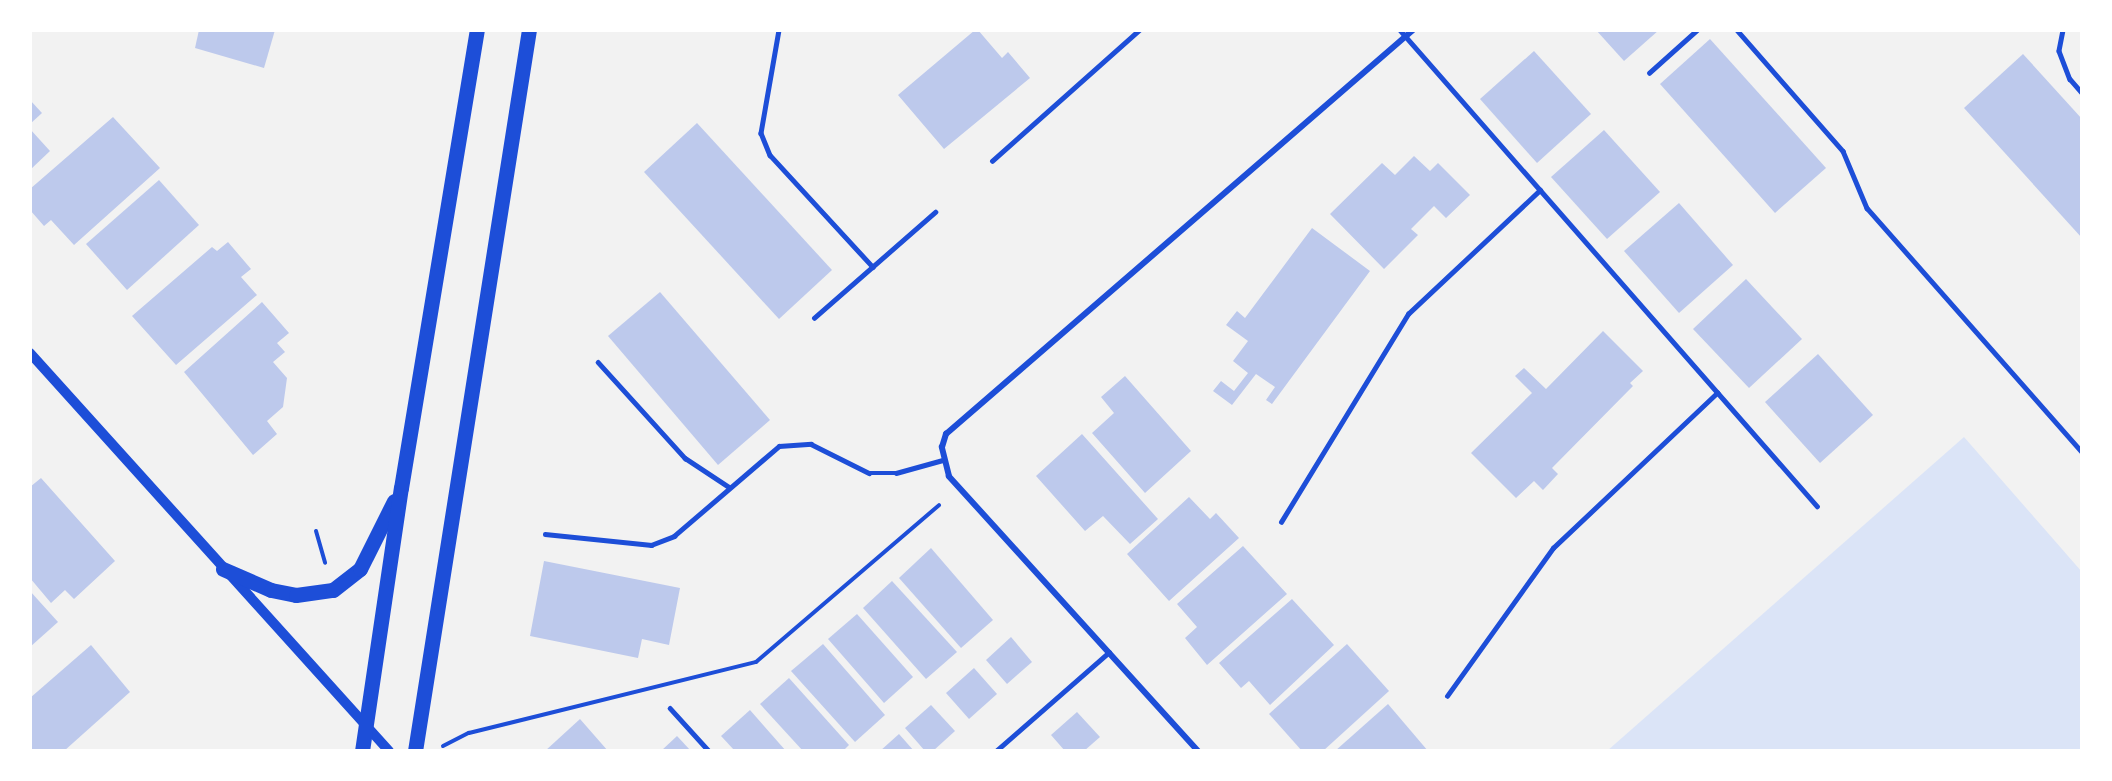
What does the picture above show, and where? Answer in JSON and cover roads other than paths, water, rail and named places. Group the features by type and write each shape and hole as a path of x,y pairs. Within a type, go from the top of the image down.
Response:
{"main road":[{"path":"362,751 401,488 477,30"},
{"path":"415,751 529,30"},
{"path":"223,569 271,590 296,595 333,590 360,569 401,488"}],"street":[{"path":"1198,751 949,476 943,460 942,447 946,434 1413,30"},
{"path":"30,353 388,751"}],"lane":[{"path":"779,30 763,116 761,133 765,144 770,155 873,267"},
{"path":"992,161 1139,30"},
{"path":"1400,30 1817,506"},
{"path":"1649,73 1697,30"},
{"path":"1737,30 1843,151 1867,208 2082,452"},
{"path":"2063,30 2059,51 2070,79 2082,93"},
{"path":"1281,522 1408,314 1540,190"},
{"path":"814,318 935,212"},
{"path":"598,362 685,458 729,487"},
{"path":"1447,696 1554,548 1718,393"},
{"path":"545,534 651,545 674,536 779,446 811,444 868,473 896,473 943,460"},
{"path":"996,751 1109,652"},
{"path":"670,708 709,751"}]}
